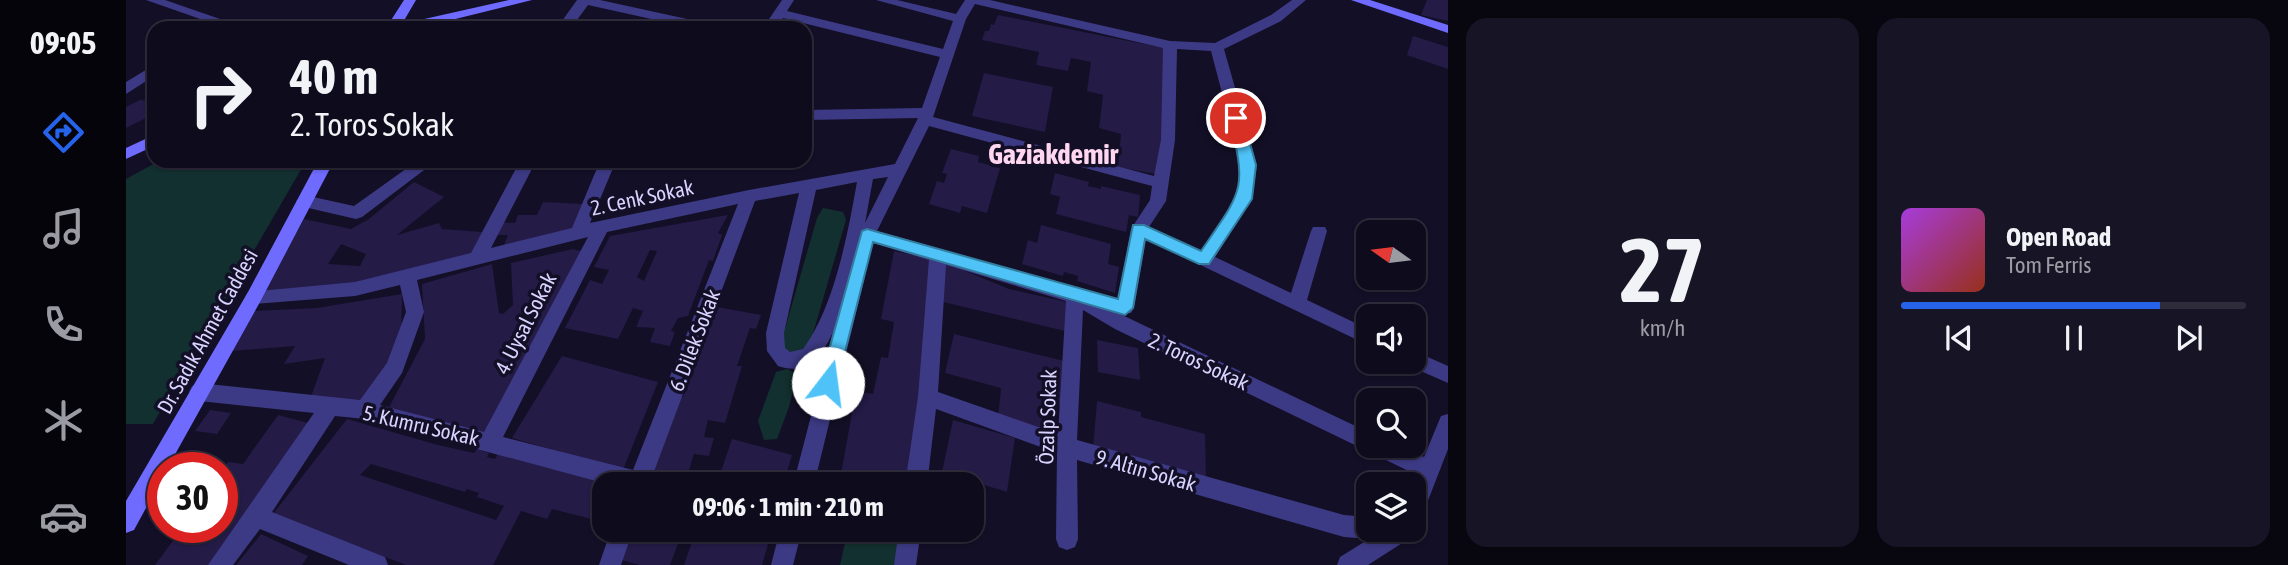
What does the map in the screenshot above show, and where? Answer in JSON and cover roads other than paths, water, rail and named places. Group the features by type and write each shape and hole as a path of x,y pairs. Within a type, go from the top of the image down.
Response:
{"main road":[{"path":"397,21 410,0"},
{"path":"433,21 526,0"},
{"path":"1365,1 1448,30"},
{"path":"126,154 147,144"},
{"name":"Dr. Sadık Ahmet Caddesi","path":"126,522 254,297 322,168"}],"street":[{"path":"152,0 209,21"},
{"path":"569,21 584,0 656,21"},
{"path":"774,21 788,0"},
{"path":"882,0 901,2 960,19"},
{"path":"806,472 867,235 926,117 960,19 973,0 1170,45 1217,47 1276,18 1300,0"},
{"path":"779,13 949,54"},
{"path":"1075,296 1125,308 1139,229 1158,201 1168,140 1170,45"},
{"path":"1204,260 1244,199 1249,165 1217,47"},
{"path":"126,89 147,74"},
{"path":"812,115 926,117 1161,183"},
{"path":"304,201 356,213 418,168"},
{"path":"477,258 524,168"},
{"path":"579,233 605,168"},
{"name":"2. Cenk Sokak","path":"254,297 355,289 601,227 749,195 900,170"},
{"path":"809,185 775,333 776,351 785,360 800,362 812,354 824,334 861,206 866,176"},
{"name":"6. Dilek Sokak","path":"643,472 749,195"},
{"name":"4. Uysal Sokak","path":"490,441 601,227"},
{"path":"1139,229 1356,331"},
{"path":"1297,303 1319,231"},
{"name":"2. Toros Sokak","path":"867,235 1075,296 1121,324 1356,436"},
{"path":"918,472 928,397 938,256"},
{"path":"365,410 395,367 415,312 407,275"},
{"name":"Özalp Sokak","path":"1067,539 1067,447 1075,296"},
{"path":"1426,365 1448,375"},
{"name":"5. Kumru Sokak","path":"199,392 365,410 600,472"},
{"name":"9. Altın Sokak","path":"928,397 1067,447 1344,526 1356,527"},
{"path":"219,565 256,517 330,406"},
{"path":"1426,482 1448,423"},
{"path":"1403,458 1431,471"},
{"path":"256,517 377,565"},
{"path":"610,565 618,542"},
{"path":"782,565 788,542"},
{"path":"905,565 908,542"},
{"path":"1348,565 1383,542"}],"district":[{"name":"Gaziakdemir","path":"1053,154"}]}
